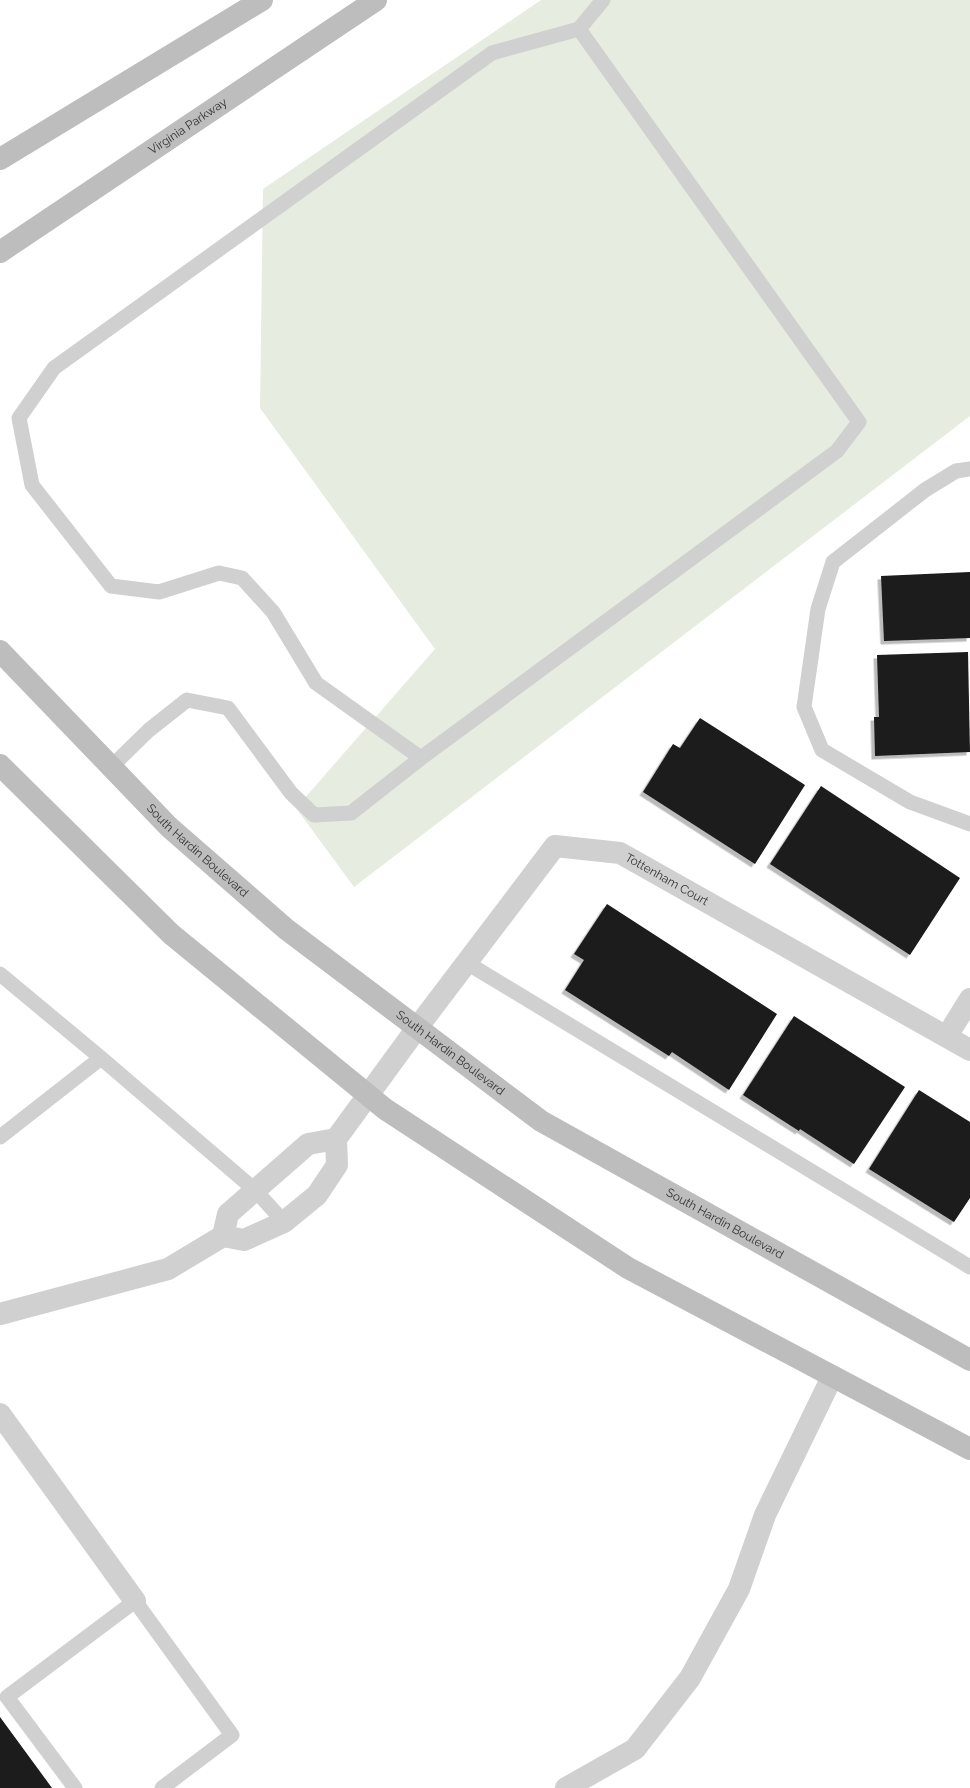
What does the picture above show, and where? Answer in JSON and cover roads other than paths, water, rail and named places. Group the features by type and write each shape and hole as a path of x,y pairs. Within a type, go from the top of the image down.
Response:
{"main road":[{"path":"0,159 262,0"},
{"name":"Virginia Parkway","path":"0,252 376,0"},
{"name":"South Hardin Boulevard","path":"0,651 170,827 286,929 541,1121 970,1360"},
{"path":"0,765 171,934 385,1109 628,1268 970,1449"}],"street":[{"name":"Tottenham Court","path":"336,1139 417,1028 555,846 620,853 970,1050"},
{"path":"947,1036 970,999"},
{"path":"0,1314 168,1269 223,1236 244,1240 284,1222 317,1195 337,1165 336,1139 308,1144 228,1214 223,1236"},
{"path":"566,1788 635,1749 690,1678 739,1589 765,1515 832,1377"},
{"path":"0,1414 135,1601"}],"lane":[{"path":"421,758 316,683 273,612 242,578 219,574 159,592 111,586 32,485 19,418 54,368 492,53 579,28 603,0"},
{"path":"111,767 149,730 186,700 228,708 291,793 314,815 351,813 421,758 837,451 859,422 579,28"},
{"path":"970,469 956,471 925,490 833,562 818,609 804,707 822,750 910,802 970,824"},
{"path":"466,963 970,1267"},
{"path":"0,974 255,1190 284,1222"},
{"path":"0,1137 101,1058"},
{"path":"75,1788 7,1697 135,1601 232,1735 162,1788"}]}
